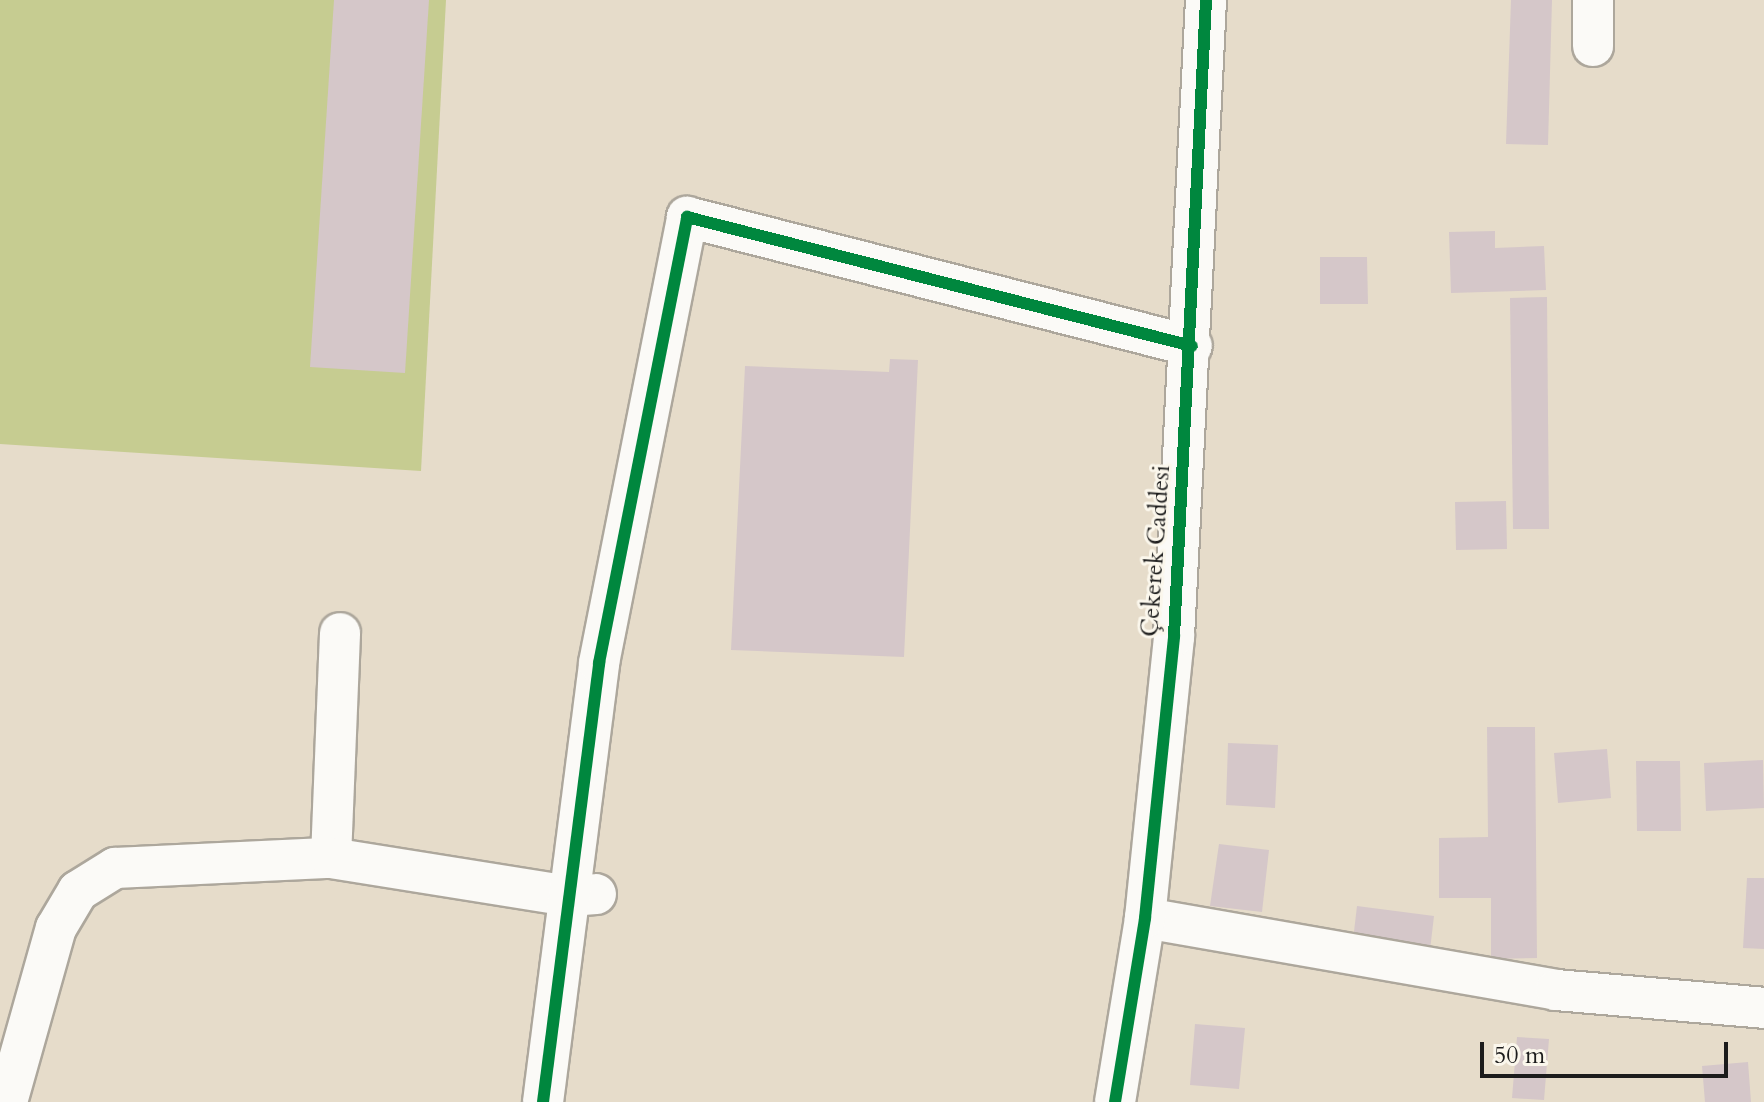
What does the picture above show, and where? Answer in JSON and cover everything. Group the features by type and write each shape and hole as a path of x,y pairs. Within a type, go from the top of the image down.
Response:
{"street":[{"name":"Çekerek Caddesi","path":"1115,1102 1145,918 1174,636 1192,346 1206,0"},
{"path":"1593,0 1593,46"},
{"path":"543,1102 583,895 599,663 687,217 1192,346"},
{"path":"331,858 340,633"},
{"path":"7,1102 56,928 78,891 115,868 331,858 583,895"},
{"path":"1145,918 1556,990 1764,1008"}],"green space":[{"path":"0,0 446,0 421,471 0,444"}],"building":[{"path":"334,0 429,0 405,373 310,367"},
{"path":"1511,0 1552,0 1548,145 1506,144"},
{"path":"1495,231 1495,248 1544,246 1546,290 1451,293 1449,232"},
{"path":"1320,257 1367,257 1368,304 1320,304"},
{"path":"1547,297 1549,529 1513,529 1510,298"},
{"path":"890,359 918,360 904,657 731,650 745,366 889,372"},
{"path":"1506,501 1507,549 1456,550 1455,502"},
{"path":"1487,727 1535,727 1537,958 1491,959 1491,898 1439,898 1439,838 1488,837"},
{"path":"1228,743 1278,745 1275,808 1226,805"},
{"path":"1607,749 1611,798 1558,803 1554,753"},
{"path":"1763,760 1764,808 1706,811 1704,763"},
{"path":"1636,761 1680,761 1681,831 1637,831"},
{"path":"1219,844 1269,850 1262,912 1210,906"},
{"path":"1747,878 1764,878 1764,949 1743,948"},
{"path":"1357,906 1434,916 1430,950 1353,940"},
{"path":"1195,1024 1245,1028 1239,1089 1190,1085"},
{"path":"1517,1037 1549,1039 1544,1100 1512,1098"},
{"path":"1748,1062 1751,1102 1705,1102 1702,1066"}],"cycle path":[{"path":"1115,1102 1145,918 1174,636 1206,0"},
{"path":"543,1102 599,663 687,217 1192,346"}]}
